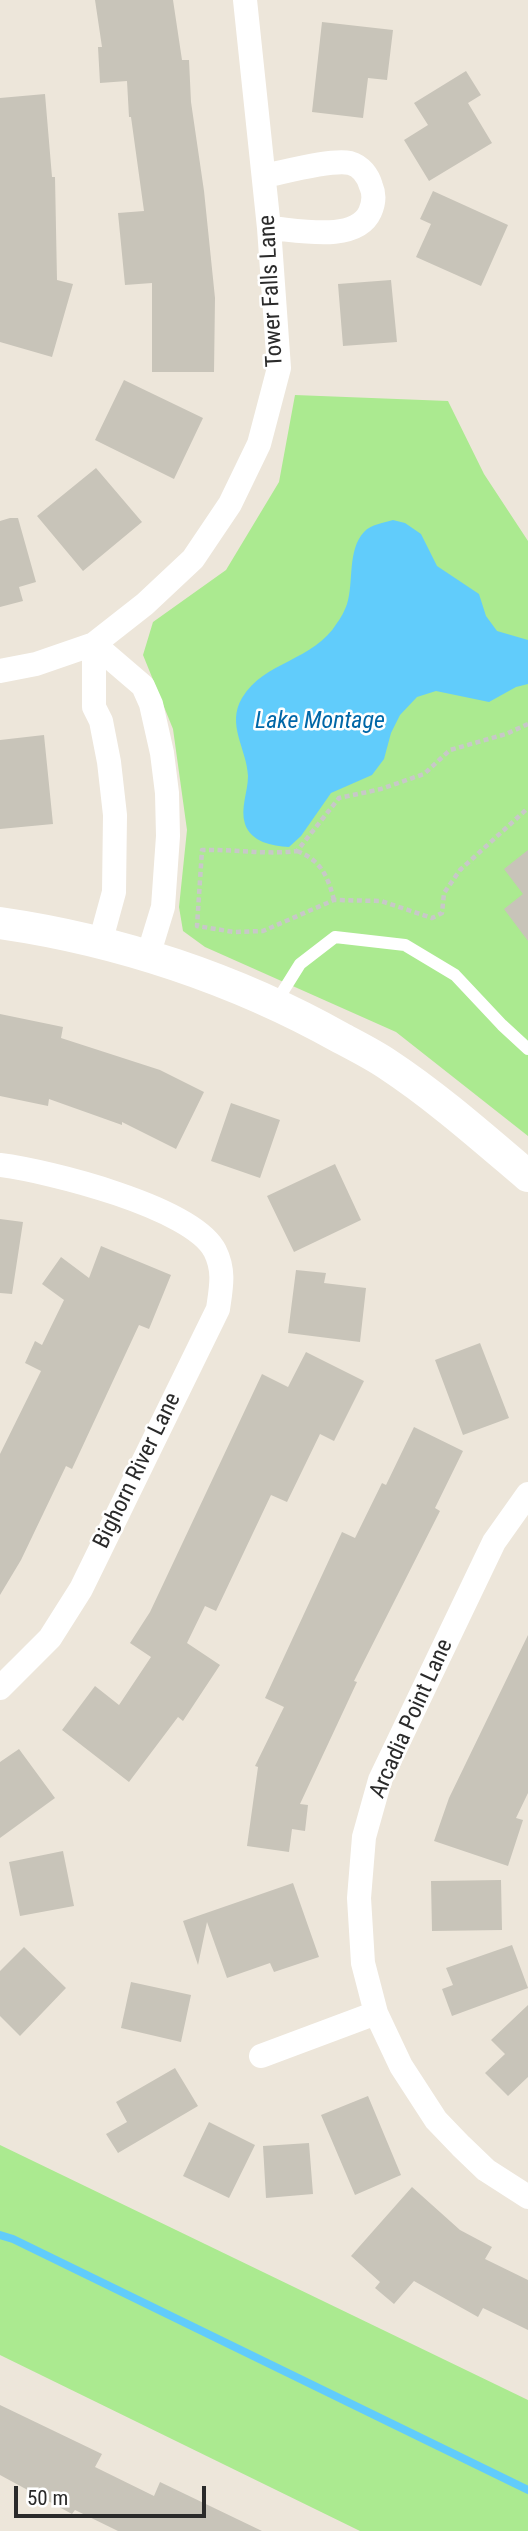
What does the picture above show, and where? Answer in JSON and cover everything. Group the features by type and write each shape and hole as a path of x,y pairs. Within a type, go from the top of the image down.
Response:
{"street":[{"name":"Tower Falls Lane","path":"0,671 36,664 94,644 145,604 193,559 230,504 260,444 279,368 270,228 245,0"},
{"path":"264,176 338,162 352,164 366,173 373,189 374,201 371,209 357,228 342,232 270,228"},
{"path":"94,644 94,707 101,721 109,762 115,815 114,892 100,943"},
{"path":"94,644 143,686 152,704 162,753 168,815 163,907 148,956"},
{"path":"0,923 34,928 148,956 275,1004 386,1063 528,1176"},
{"name":"Bighorn River Lane","path":"0,1165 67,1178 176,1218 201,1235 214,1249 223,1273 218,1309 81,1589 50,1638 7,1682"},
{"name":"Arcadia Point Lane","path":"527,1494 494,1542 380,1780 364,1838 359,1898 363,1963 376,2013 401,2066 436,2120 461,2146 486,2170 528,2197"},
{"path":"261,2056 376,2013"}],"lane":[{"path":"275,1004 300,964 335,937 405,945 455,975 528,1049"}],"path":[{"path":"297,851 339,799 381,789 424,774 450,750 528,724"},
{"path":"334,900 328,876 309,855 297,851 273,854 227,849 202,850 197,926 234,932 263,931 334,900 381,901 432,918 442,913 444,894 460,870 528,808"}],"green space":[{"path":"295,395 448,401 484,474 528,541 528,1136 396,1032 205,947 183,931 179,907 187,830 173,729 143,655 153,622 226,570 279,482"},
{"path":"0,2145 528,2400 528,2531 360,2531 0,2355"}],"water":[{"name":"Lake Montage","path":"393,520 405,523 421,534 437,566 479,594 486,616 497,631 528,640 528,684 516,687 489,702 436,691 417,697 400,715 391,733 384,759 372,775 331,793 301,836 289,847 263,842 248,830 244,818 248,776 236,718 242,698 263,676 316,646 327,636 347,604 353,557 359,539 370,527"}],"building":[{"path":"95,0 173,0 182,60 189,60 191,102 204,191 215,298 214,372 152,372 152,283 125,285 118,213 144,211 129,117 127,81 100,83 98,47 102,47"},
{"path":"322,22 393,30 387,80 368,78 363,118 312,112"},
{"path":"466,71 481,95 468,103 492,143 429,181 404,140 428,125 414,103"},
{"path":"45,94 52,177 55,177 57,280 73,284 52,357 0,342 0,98"},
{"path":"433,191 508,225 481,286 416,257 431,224 420,219"},
{"path":"391,280 397,342 343,346 338,284"},
{"path":"124,380 203,418 174,479 95,440"},
{"path":"96,468 142,522 83,571 37,516"},
{"path":"18,518 36,582 19,587 23,601 0,607 0,521"},
{"path":"44,735 53,824 0,829 0,740"},
{"path":"528,850 528,941 504,909 523,894 504,869"},
{"path":"0,1014 63,1027 61,1038 160,1070 204,1092 176,1149 122,1122 122,1125 49,1099 48,1106 0,1096"},
{"path":"231,1103 280,1120 260,1178 211,1161"},
{"path":"335,1164 361,1220 294,1252 267,1196"},
{"path":"0,1219 23,1222 12,1294 0,1293"},
{"path":"101,1246 171,1275 149,1329 139,1325 72,1469 66,1466 21,1560 0,1595 0,1454 41,1371 25,1363 35,1341 42,1345 64,1300 42,1284 61,1257 89,1278"},
{"path":"296,1270 326,1273 324,1283 366,1288 360,1342 288,1333"},
{"path":"480,1343 509,1418 463,1435 435,1360"},
{"path":"306,1352 364,1381 334,1441 320,1434 287,1502 271,1495 216,1611 205,1606 187,1643 220,1665 183,1721 178,1717 129,1782 62,1730 95,1686 119,1705 151,1657 130,1643 150,1612 262,1374 288,1387"},
{"path":"414,1427 463,1451 435,1508 440,1511 354,1681 357,1682 300,1804 308,1805 305,1831 292,1829 289,1852 247,1846 258,1767 255,1766 284,1707 265,1698 342,1532 355,1538 382,1483 386,1485"},
{"path":"528,1635 528,1793 516,1818 523,1820 508,1866 434,1841 449,1798"},
{"path":"19,1749 55,1798 0,1838 0,1762"},
{"path":"63,1851 74,1906 20,1916 9,1862"},
{"path":"501,1880 502,1930 432,1931 431,1881"},
{"path":"293,1883 319,1957 274,1972 270,1963 227,1978 207,1922 198,1965 183,1921"},
{"path":"512,1945 528,1988 452,2016 442,1989 453,1985 446,1968"},
{"path":"24,1947 66,1988 20,2036 0,2016 0,1971"},
{"path":"131,1982 191,1995 181,2042 121,2028"},
{"path":"528,2005 528,2077 508,2096 485,2073 505,2054 491,2040"},
{"path":"175,2068 198,2106 118,2153 106,2134 127,2122 116,2102"},
{"path":"368,2096 401,2175 355,2195 321,2115"},
{"path":"209,2122 255,2145 229,2198 183,2176"},
{"path":"309,2143 313,2194 266,2198 263,2146"},
{"path":"412,2187 460,2230 492,2247 485,2259 528,2280 528,2330 483,2308 478,2317 414,2281 394,2304 375,2288 380,2282 351,2256"},
{"path":"0,2405 102,2454 95,2467 154,2496 160,2482 262,2531 118,2531 75,2510 72,2514 0,2475"}],"waterway":[{"path":"0,2235 528,2490"}]}
